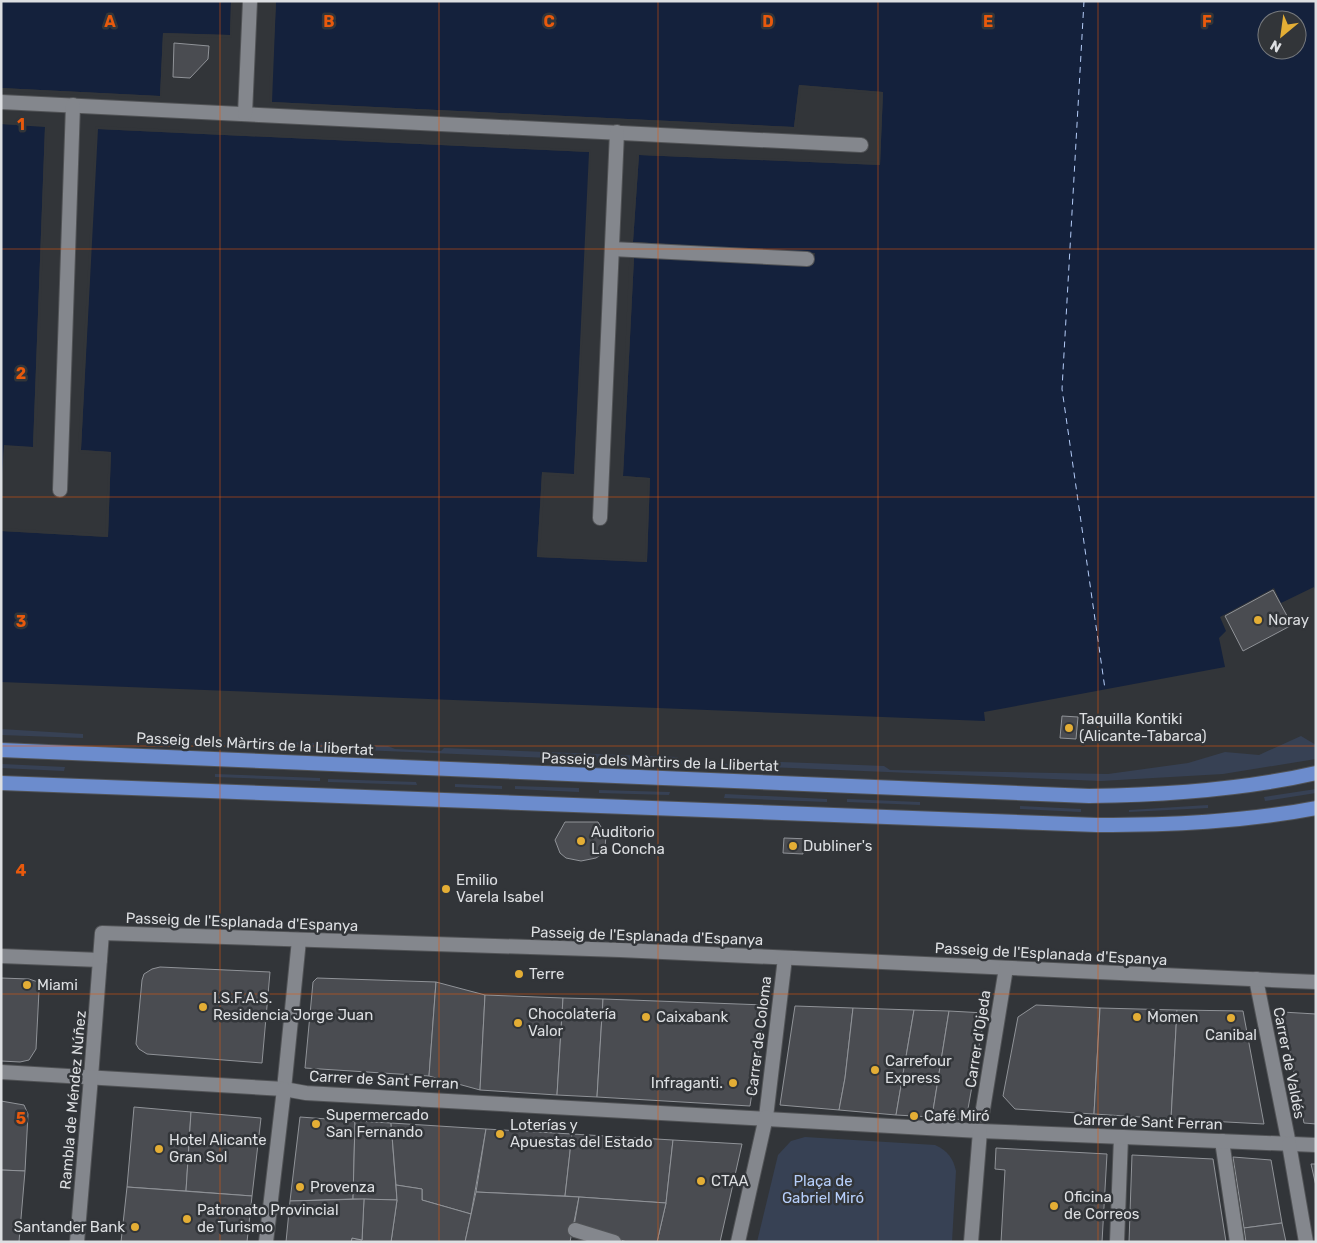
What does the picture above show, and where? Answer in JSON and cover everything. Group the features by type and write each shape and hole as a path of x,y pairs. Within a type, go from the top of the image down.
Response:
{"main road":[{"name":"Passeig dels Màrtirs de la Llibertat","path":"1,750 1089,796 1152,795 1197,791 1284,780 1316,773"},
{"path":"1,783 1096,826 1170,825 1230,820 1316,808"}],"street":[{"path":"245,114 250,1"},
{"path":"1,102 862,145"},
{"path":"60,490 73,105"},
{"path":"600,518 617,132"},
{"path":"612,249 807,259"},
{"name":"Passeig de l'Esplanada d'Espanya","path":"100,960 102,933 620,950 1316,982"},
{"path":"266,1242 299,940"},
{"path":"1,956 100,960"},
{"name":"Carrer de Coloma","path":"766,1117 785,958"},
{"name":"Rambla de Méndez Núñez","path":"77,1242 100,960"},
{"name":"Carrer d'Ojeda","path":"982,1115 1006,968"},
{"name":"Carrer de Valdés","path":"1256,979 1289,1144 1306,1242"},
{"name":"Carrer de Sant Ferran","path":"1,1072 284,1089 306,1093 766,1117"},
{"path":"738,1242 766,1117 980,1131 971,1242"},
{"name":"Carrer de Sant Ferran","path":"980,1131 1316,1145"},
{"path":"1117,1242 1121,1137"},
{"path":"1222,1141 1237,1242"},
{"path":"575,1230 614,1242"}],"green space":[{"path":"1,729 83,734 83,738 1,735"},
{"path":"144,736 181,737 187,741 233,743 237,740 388,746 395,749 441,751 444,748 677,757 683,762 730,764 733,760 884,766 890,770 1108,774 1188,763 1225,752 1259,755 1301,736 1316,745 1316,759 1223,774 1101,781 144,741"},
{"path":"2,764 65,767 64,771 1,768"},
{"path":"215,774 320,778 320,781 215,777"},
{"path":"328,779 416,782 417,785 328,782"},
{"path":"455,784 502,786 502,789 455,787"},
{"path":"515,786 579,788 579,792 515,789"},
{"path":"1316,789 1316,793 1265,801 1264,797"},
{"path":"599,790 670,792 669,795 599,793"},
{"path":"725,794 827,799 827,802 724,798"},
{"path":"847,799 920,802 920,805 847,802"},
{"path":"1208,805 1208,808 1129,812 1129,810"},
{"path":"1020,806 1081,809 1081,812 1020,809"},
{"name":"Plaça de Gabriel Miró","path":"805,1137 935,1145 947,1152 956,1171 952,1242 757,1242 778,1155 791,1141"}],"shaded area":[{"path":"1,1 231,1 230,35 163,33 160,96 1,88"},
{"path":"276,1 1316,1 1316,591 1314,587 1281,603 1274,588 1220,617 1226,631 1219,638 1225,667 984,712 985,721 1,682 1,531 108,537 111,452 81,450 97,129 590,152 574,474 542,473 537,557 647,562 650,478 623,476 634,258 813,265 814,253 633,242 639,155 880,165 883,92 799,85 794,127 271,102"},
{"path":"1,124 45,126 33,447 4,446 1,497"}],"pier":[{"path":"231,1 233,1 231,38 165,36 161,98 1,91 1,88 160,96 163,33 230,35"},
{"path":"273,1 276,1 272,102 794,127 799,85 883,92 880,165 639,155 633,242 815,253 813,265 634,258 623,476 650,478 647,562 537,557 542,472 574,474 589,152 98,129 81,450 111,452 108,537 1,531 1,528 105,534 109,454 80,453 78,450 96,126 591,150 576,475 574,477 545,475 540,555 645,560 648,480 622,478 620,476 630,242 637,154 877,162 881,94 801,88 797,128 794,130 271,104 269,101"},
{"path":"1,122 45,124 47,126 36,447 33,450 6,448 4,497 1,500 4,445 33,447 45,127 1,124"}],"building":[{"path":"174,43 209,46 208,59 190,78 173,77"},
{"name":"Noray","path":"1273,590 1292,625 1243,651 1225,616"},
{"name":"Taquilla Kontiki (Alicante-Tabarca)","path":"1062,716 1078,717 1076,739 1060,738"},
{"name":"Auditorio La Concha","path":"565,822 598,822 606,835 605,848 602,854 596,858 581,861 566,858 560,853 555,840"},
{"path":"784,838 810,839 810,845 804,845 803,854 783,853"},
{"name":"I.S.F.A.S. Residencia Jorge Juan","path":"160,967 270,972 262,1063 147,1054 139,1049 136,1044 142,980 144,974"},
{"path":"1,978 29,979 38,982 36,1049 29,1060 20,1062 1,1061"},
{"path":"317,978 436,982 429,1076 305,1068 313,982"},
{"path":"436,982 485,995 480,1090 429,1076"},
{"path":"485,995 563,998 557,1095 480,1090"},
{"path":"563,998 603,999 597,1097 557,1095"},
{"path":"603,999 765,1005 750,1106 597,1097"},
{"path":"1036,1005 1100,1008 1094,1114 1015,1109 1003,1096 1018,1017"},
{"path":"795,1006 853,1008 845,1078 839,1110 780,1105"},
{"path":"853,1008 914,1010 896,1115 839,1110 845,1078"},
{"path":"1100,1008 1177,1010 1171,1119 1094,1114"},
{"path":"914,1010 949,1011 932,1117 896,1115"},
{"path":"1177,1010 1243,1011 1264,1124 1171,1119"},
{"path":"949,1011 985,1013 966,1120 932,1117"},
{"path":"1282,1012 1316,1014 1316,1124 1304,1123"},
{"path":"1,1101 24,1105 28,1114 25,1171 1,1170"},
{"name":"Hotel Alicante Gran Sol","path":"134,1107 191,1112 186,1191 127,1187"},
{"path":"191,1112 261,1118 252,1196 186,1191"},
{"path":"300,1117 355,1121 353,1199 290,1201"},
{"path":"355,1121 391,1123 397,1200 353,1199"},
{"path":"391,1123 486,1129 471,1214 422,1200 422,1189 396,1185"},
{"path":"486,1129 572,1134 565,1196 476,1192"},
{"path":"572,1134 673,1140 666,1203 565,1196"},
{"name":"CTAA","path":"673,1140 742,1144 720,1242 657,1242 666,1203"},
{"name":"Oficina de Correos","path":"996,1148 1107,1154 1102,1242 1001,1242 1005,1170 995,1169"},
{"path":"1132,1155 1213,1159 1226,1242 1129,1242"},
{"path":"1233,1157 1271,1160 1282,1223 1244,1228"},
{"path":"1311,1164 1316,1164 1316,1186"},
{"path":"1,1170 25,1171 19,1242 1,1242"},
{"path":"396,1185 422,1189 422,1200 471,1214 465,1242 391,1242 397,1200"},
{"name":"Patronato Provincial de Turismo","path":"127,1187 252,1196 247,1242 121,1242"},
{"path":"476,1192 579,1197 570,1242 465,1242"},
{"path":"579,1197 666,1203 657,1242 627,1242 574,1226"},
{"path":"364,1199 397,1200 391,1242 351,1242 352,1238 362,1240"},
{"path":"364,1199 362,1240 352,1238 351,1242 286,1242 290,1201"},
{"path":"1282,1223 1286,1242 1246,1242 1244,1228"}],"ferry route":[{"path":"1084,1 1062,389 1105,689"}],"place":[{"name":"Noray","path":"1258,620"},
{"name":"Taquilla Kontiki (Alicante-Tabarca)","path":"1069,728"},
{"name":"Auditorio La Concha","path":"581,841"},
{"name":"Dubliner's","path":"793,846"},
{"name":"Emilio Varela Isabel","path":"446,889"},
{"name":"Terre","path":"519,974"},
{"name":"Miami","path":"27,985"},
{"name":"I.S.F.A.S. Residencia Jorge Juan","path":"203,1007"},
{"name":"Caixabank","path":"646,1017"},
{"name":"Momen","path":"1137,1017"},
{"name":"Canibal","path":"1231,1018"},
{"name":"Chocolatería Valor","path":"518,1023"},
{"name":"Carrefour Express","path":"875,1070"},
{"name":"Infraganti.","path":"733,1083"},
{"name":"Café Miró","path":"914,1116"},
{"name":"Supermercado San Fernando","path":"316,1124"},
{"name":"Loterías y Apuestas del Estado","path":"500,1134"},
{"name":"Hotel Alicante Gran Sol","path":"159,1149"},
{"name":"CTAA","path":"701,1181"},
{"name":"Provenza","path":"300,1187"},
{"name":"Oficina de Correos","path":"1054,1206"},
{"name":"Patronato Provincial de Turismo","path":"187,1219"},
{"name":"Santander Bank","path":"135,1227"}]}
